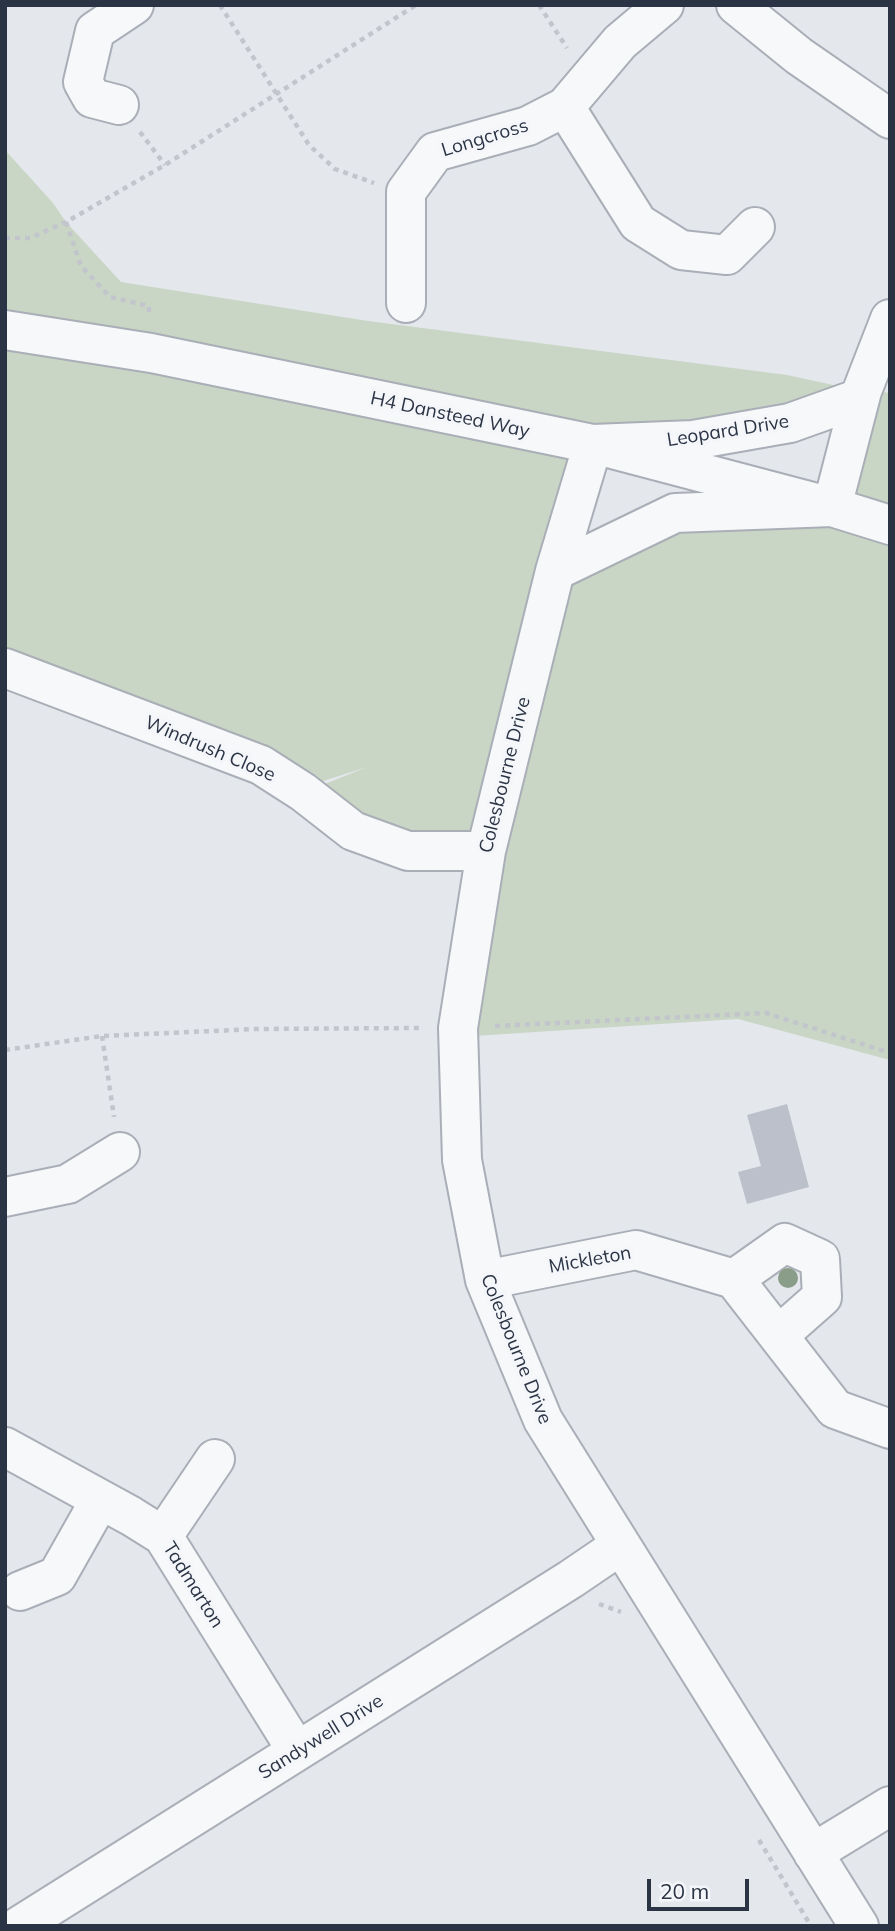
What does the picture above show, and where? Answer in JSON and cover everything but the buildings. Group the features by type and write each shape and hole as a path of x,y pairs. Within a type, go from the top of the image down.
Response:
{"street":[{"path":"119,105 92,98 83,82 95,31 134,5"},
{"name":"Longcross","path":"406,191 435,152 528,126 577,94 620,42 664,5"},
{"path":"736,5 799,56 890,119"},
{"path":"577,94 638,223 681,250 727,254 755,227"},
{"path":"406,191 406,303"},
{"path":"555,571 675,513 832,507 860,398 890,319"},
{"name":"H4 Dansteed Way","path":"14,331 151,353 593,444 832,507 890,525"},
{"name":"Leopard Drive","path":"593,444 693,440 790,422 860,398"},
{"name":"Colesbourne Drive","path":"593,444 555,571 486,851 458,1028 462,1160 485,1280 542,1420 859,1926"},
{"name":"Windrush Close","path":"5,668 261,765 303,792 353,831 408,851 486,851"},
{"path":"5,1197 68,1185 120,1152"},
{"path":"779,1335 821,1297 820,1259 785,1243 734,1279 835,1409 890,1429"},
{"name":"Mickleton","path":"485,1280 636,1250 734,1279"},
{"name":"Tadmarton","path":"5,1447 163,1536 297,1751"},
{"path":"163,1536 215,1458"},
{"path":"20,1591 57,1576 100,1500"},
{"name":"Sandywell Drive","path":"19,1926 621,1545"},
{"path":"813,1853 890,1807"}],"path":[{"path":"220,5 309,145 335,169 406,191"},
{"path":"5,238 30,237 66,222 165,165 416,5"},
{"path":"539,5 577,94"},
{"path":"66,222 81,266 110,297 149,306 151,353"},
{"path":"102,1036 120,1152"}],"green space":[{"path":"5,150 121,282 368,321 787,375 861,391 863,389 890,393 890,1060 738,1019 458,1037 486,851 408,851 315,788 367,767 320,782 5,667","holes":["861,392 832,507 675,513 555,570 592,445"]}]}
